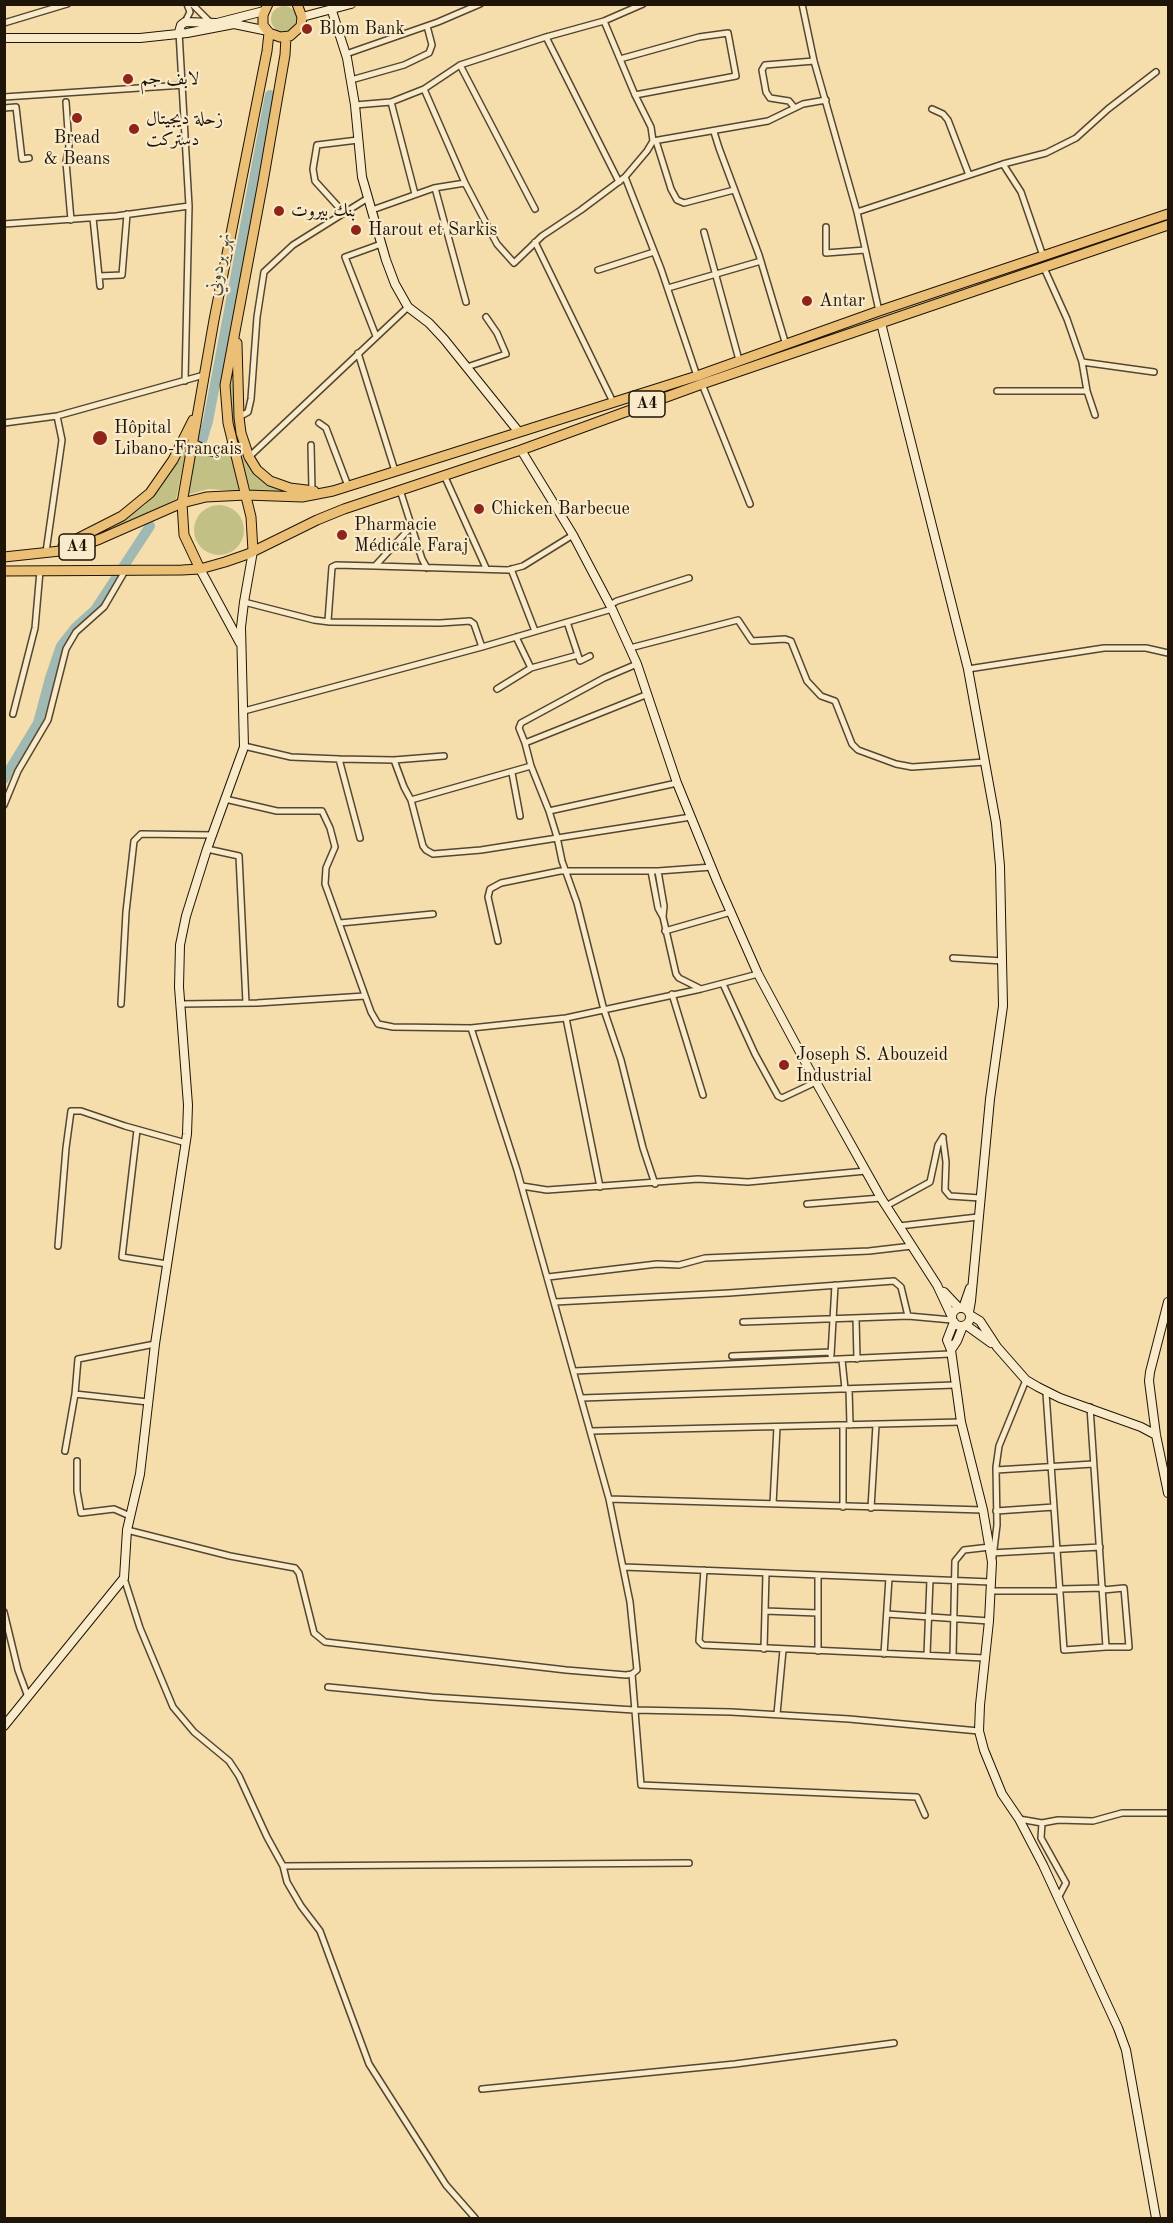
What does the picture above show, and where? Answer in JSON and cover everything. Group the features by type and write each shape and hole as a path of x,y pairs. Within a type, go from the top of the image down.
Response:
{"highway":[{"path":"266,8 263,25 269,32 286,37 298,30 302,17 297,4"},
{"path":"200,569 184,535 182,502 269,32"},
{"path":"254,551 253,525 232,446 225,398 285,55 286,37"},
{"path":"267,51 278,49 285,55"},
{"name":"A4","path":"4,571 200,569 225,562 254,551 317,520 541,443 700,380 740,360 1168,214"},
{"name":"A4","path":"4,557 49,552 100,539 182,502 206,497 246,495 302,497 346,486 534,426 613,402 700,380 881,323 1168,225"},
{"path":"236,325 241,433 249,457 257,470 270,481 283,486 312,490 346,486"},
{"path":"49,552 122,516 150,493 178,452 200,401"},
{"path":"534,426 541,443"},
{"path":"498,439 504,456"},
{"path":"193,444 216,452 232,446"}],"street":[{"path":"4,23 67,4"},
{"path":"189,4 211,24"},
{"path":"187,381 189,206 184,86 179,32 189,14 189,4"},
{"path":"302,17 351,4"},
{"path":"346,54 427,26 480,4"},
{"path":"355,105 391,102 424,89 460,65 604,21 643,4"},
{"path":"802,4 814,61 856,212 879,311"},
{"path":"185,22 211,24 266,8"},
{"path":"189,14 196,10"},
{"path":"332,10 346,54 351,80 362,177 395,284 408,307 429,323 518,431"},
{"path":"244,25 253,21 250,14"},
{"path":"604,21 651,127 671,189 677,200 684,203 734,190"},
{"path":"4,38 140,38 179,32 187,33 234,24 269,32"},
{"path":"351,80 404,65 429,53 432,45 427,26"},
{"path":"620,59 699,37 728,33 736,76 635,94"},
{"path":"546,37 622,179 654,252 700,380 750,504"},
{"path":"794,107 789,101 770,98 766,92 762,70 765,65 814,61"},
{"path":"460,65 535,209"},
{"path":"856,212 969,174 1046,153 1076,138 1108,109 1156,72"},
{"path":"4,97 184,86"},
{"path":"424,89 465,183 497,243 514,263 535,242 622,179 654,141 714,132 774,119 794,107 826,100"},
{"path":"66,102 69,146 66,162 71,220"},
{"path":"391,102 415,194"},
{"path":"4,108 16,107 22,159 29,158"},
{"path":"932,109 943,114 948,120 969,174"},
{"path":"714,132 761,261 786,345"},
{"path":"344,213 315,181 313,169 317,145 358,140"},
{"path":"1003,164 1021,192 1043,256"},
{"path":"372,210 435,188 465,183"},
{"path":"435,188 466,302"},
{"path":"239,417 248,412 251,399 257,317 264,272 293,245 368,198"},
{"path":"4,224 93,218 189,206"},
{"path":"99,276 122,275 127,214"},
{"path":"93,218 100,286"},
{"path":"826,227 826,253 865,250"},
{"path":"704,232 740,360"},
{"path":"535,242 613,402"},
{"path":"376,336 345,256 381,244"},
{"path":"598,270 654,252"},
{"path":"668,288 761,261"},
{"path":"1044,268 1067,319 1082,362 1087,391 1095,415"},
{"path":"249,457 408,307"},
{"path":"467,368 506,354 497,333 486,317"},
{"path":"881,323 968,669 996,823 1000,866 1003,1006 990,1099 972,1284 965,1311 965,1325 951,1352"},
{"path":"358,353 395,471"},
{"path":"1082,362 1154,372"},
{"path":"4,423 57,416 205,375"},
{"path":"187,381 202,389"},
{"path":"997,391 1087,391"},
{"path":"49,552 62,440 57,416"},
{"path":"319,423 326,428 346,486"},
{"path":"311,445 312,490"},
{"path":"521,450 573,535 638,664 677,783 758,974 881,1198 937,1285 953,1320"},
{"path":"444,475 486,568"},
{"path":"400,490 427,568"},
{"path":"375,566 411,527"},
{"path":"328,621 332,567 336,565 511,569 523,566 573,535"},
{"path":"254,551 244,602 241,644 244,746 207,849 182,932 179,956 180,1004 188,1105 186,1143 155,1344 140,1474 127,1530 124,1578 140,1628 173,1707 194,1732 234,1767 283,1866 287,1882 320,1931 361,2046 372,2070 446,2185 475,2218"},
{"path":"200,569 241,644"},
{"path":"511,569 535,631"},
{"path":"4,805 18,771 48,720 69,643 76,632 104,607 125,570"},
{"path":"13,714 35,628 40,571"},
{"path":"244,711 567,622 611,607 617,601 689,578"},
{"path":"244,602 314,620 440,623 470,621 476,628 482,647"},
{"path":"630,648 738,620 752,641 785,639 793,643 807,681 822,696 835,701 851,741 858,750 896,764 912,767 985,762"},
{"path":"567,622 580,661 590,656"},
{"path":"516,637 531,668"},
{"path":"968,669 1104,648 1146,648 1168,653"},
{"path":"497,689 531,668 578,655"},
{"path":"638,664 604,678 519,726 531,766 549,811 577,903 604,1010 621,1060 643,1148 655,1184"},
{"path":"525,743 648,694"},
{"path":"244,746 291,757 394,760 444,756"},
{"path":"339,759 360,838"},
{"path":"394,760 411,800 423,846 433,854 482,850 691,817"},
{"path":"411,800 531,766"},
{"path":"512,773 520,816"},
{"path":"549,811 677,783"},
{"path":"225,799 277,811 322,811 330,828 334,847 326,868 325,884 374,1019 381,1025 471,1028 566,1018 723,984 758,974"},
{"path":"121,1004 126,912 134,841 141,834 212,835"},
{"path":"207,849 239,856 246,1003"},
{"path":"498,941 488,897 490,889 501,883 566,871 658,871 712,867"},
{"path":"651,871 658,908 663,917"},
{"path":"658,871 664,906 665,931 676,974 679,978 701,989"},
{"path":"665,931 731,912"},
{"path":"340,923 433,914"},
{"path":"953,958 1003,961"},
{"path":"723,984 755,1054 778,1096 782,1098 816,1082"},
{"path":"672,994 703,1095"},
{"path":"180,1004 246,1003 365,996"},
{"path":"566,1018 600,1186"},
{"path":"471,1028 522,1186 609,1499 624,1567 636,1651 637,1668 632,1674 641,1785 917,1797 925,1815"},
{"path":"58,1246 70,1112 81,1111 137,1130 186,1143"},
{"path":"137,1130 123,1257 167,1264"},
{"path":"886,1206 930,1182 938,1145 943,1137 946,1162 945,1190 950,1196 980,1198"},
{"path":"522,1186 547,1190 655,1184 698,1179 748,1182 866,1171"},
{"path":"807,1204 881,1198"},
{"path":"899,1226 978,1217"},
{"path":"548,1277 657,1264 686,1264 705,1258 869,1251 912,1246"},
{"path":"555,1302 896,1282 901,1287 908,1316"},
{"path":"831,1360 835,1285"},
{"path":"937,1285 980,1322 997,1347 1026,1380 1047,1393 1090,1407 1156,1435"},
{"path":"1168,1302 1150,1372 1150,1399 1168,1493"},
{"path":"965,1311 956,1310 947,1340 951,1352 961,1422 992,1554"},
{"path":"743,1322 908,1316 953,1320 965,1325 997,1347"},
{"path":"856,1318 856,1359"},
{"path":"65,1451 75,1394 78,1359 155,1344"},
{"path":"732,1356 831,1352"},
{"path":"574,1371 842,1360 951,1352"},
{"path":"842,1360 847,1389 843,1507"},
{"path":"1026,1380 999,1446 989,1621 979,1731 984,1750 1002,1794 1019,1819 1043,1865 1100,1985 1126,2050 1156,2218"},
{"path":"582,1398 955,1385"},
{"path":"990,1591 1060,1590 1124,1588 1129,1647 1064,1650 1060,1590 1054,1506 1047,1393"},
{"path":"75,1394 148,1401"},
{"path":"1090,1407 1106,1647"},
{"path":"591,1431 961,1422"},
{"path":"871,1508 876,1425"},
{"path":"773,1504 777,1427"},
{"path":"77,1461 77,1491 81,1513 114,1509 130,1516"},
{"path":"996,1470 1093,1464"},
{"path":"609,1499 983,1510"},
{"path":"996,1511 1054,1506"},
{"path":"127,1530 230,1556 295,1568 299,1574 314,1634 325,1642 566,1670 632,1674"},
{"path":"953,1656 955,1561 964,1550 992,1554 1100,1547"},
{"path":"624,1567 991,1582"},
{"path":"704,1570 700,1644 783,1650 985,1658"},
{"path":"764,1649 766,1573"},
{"path":"818,1575 818,1651"},
{"path":"4,1726 124,1578"},
{"path":"885,1654 889,1578"},
{"path":"927,1655 930,1580"},
{"path":"765,1611 818,1613"},
{"path":"4,1612 18,1670 28,1697"},
{"path":"887,1614 989,1621"},
{"path":"777,1714 783,1650"},
{"path":"328,1687 432,1697 634,1710 777,1714 869,1720 979,1731"},
{"path":"1019,1819 1042,1823 1058,1820 1093,1821 1122,1813 1168,1813"},
{"path":"1042,1823 1041,1838 1066,1883 1058,1898"},
{"path":"283,1866 689,1863"},
{"path":"482,2090 735,2064 894,2043"}],"shaded area":[{"path":"284,6 293,10 297,19 293,28 284,32 275,28 271,19 275,10"},
{"path":"232,370 235,422 243,458 252,473 265,484 289,493 251,491 234,441 229,394"},
{"path":"188,442 176,499 98,538 145,505 155,494"},
{"path":"196,453 218,458 231,454 239,491 208,489 187,495"},
{"path":"224,505 237,512 243,520 243,540 237,548 229,554 214,555 201,548 195,540 194,525 201,512 209,506"}],"waterway":[{"name":"نهر بردوني","path":"202,441 208,421 270,95"},
{"name":"نهر بردوني","path":"4,779 38,723 61,646 75,628 95,610 150,526"}],"place":[{"name":"Blom Bank","path":"307,29"},
{"name":"لابف جم","path":"128,79"},
{"name":"Bread & Beans","path":"77,118"},
{"name":"زحلة ديجيتال دستركت","path":"134,129"},
{"name":"بنك بيروت","path":"279,211"},
{"name":"Harout et Sarkis","path":"356,230"},
{"name":"Antar","path":"807,301"},
{"name":"Hôpital Libano-Français","path":"100,438"},
{"name":"Chicken Barbecue","path":"479,509"},
{"name":"Pharmacie Médicale Faraj","path":"342,535"},
{"name":"Joseph S. Abouzeid Industrial","path":"784,1065"}]}
